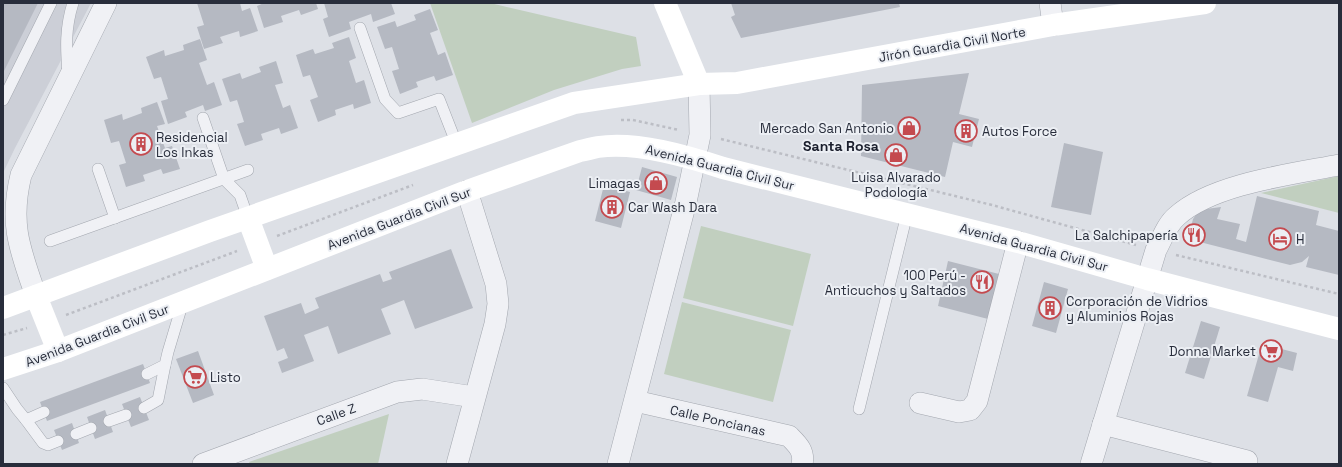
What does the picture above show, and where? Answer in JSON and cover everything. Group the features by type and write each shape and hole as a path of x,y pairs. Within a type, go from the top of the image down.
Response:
{"main road":[{"path":"665,3 699,84"},
{"name":"Jirón Guardia Civil Norte","path":"36,296 210,231 574,103 699,84 737,83 1054,25 1205,3"},
{"name":"Avenida Guardia Civil Sur","path":"3,369 58,351 467,191 580,151 598,147 619,146 639,147 694,159 723,168 1018,242 1147,279 1339,329"},
{"path":"248,218 267,269"},
{"path":"3,308 36,296 58,351"}],"street":[{"path":"36,296 22,253 9,221 21,175 106,3"},
{"path":"1050,3 1054,25"},
{"path":"618,464 686,202 694,159 709,137 699,84"},
{"path":"1091,464 1156,250 1164,233 1175,217 1188,207 1202,200 1240,185 1339,165"},
{"path":"457,464 495,324 498,304 496,284 467,191"},
{"path":"920,403 959,412 970,410 977,401 1018,242"},
{"name":"Calle Z","path":"202,464 397,392 422,389 474,397"},
{"name":"Calle Poncianas","path":"635,401 788,436 800,455"},
{"path":"1103,424 1247,462"}],"lane":[{"path":"3,100 51,3"},
{"path":"68,80 65,40 69,15 73,3"},
{"path":"360,28 385,99 398,113 439,99 457,145"},
{"path":"204,118 224,179 240,195 248,218"},
{"path":"98,169 115,218"},
{"path":"50,241 248,170"},
{"path":"859,409 907,214"},
{"path":"144,408 158,400 168,352 183,302"},
{"path":"147,374 165,365"},
{"path":"3,388 43,443 48,445 58,441"},
{"path":"26,420 44,412"},
{"path":"109,421 126,415"},
{"path":"76,434 91,428"}],"path":[{"path":"619,120 633,120 709,137 992,205 1156,250 1339,294"},
{"path":"709,137 723,168"},
{"path":"3,335 47,322 419,183"}],"shaded area":[{"path":"3,3 91,3 3,173"}],"green space":[{"path":"430,3 490,3 636,37 641,66 622,69 554,90 472,123"},
{"path":"1339,176 1339,213 1261,193"},
{"path":"701,226 811,254 793,326 683,298"},
{"path":"682,302 791,330 773,402 664,374"},
{"path":"389,414 378,464 250,464 249,462"}],"building":[{"path":"3,3 38,3 3,73"},
{"path":"197,3 240,3 242,11 250,8 258,31 240,37 239,31 220,37 223,43 204,49 197,27 204,25"},
{"path":"264,3 316,3 318,9 301,15 299,10 281,16 283,22 264,28 257,6"},
{"path":"324,3 391,3 395,14 373,22 371,14 349,22 351,29 329,37 323,19 328,17"},
{"path":"731,3 899,3 900,7 741,38 731,17 735,15"},
{"path":"430,9 438,30 430,33 438,55 445,52 453,75 436,81 434,76 416,82 418,87 400,94 392,71 399,69 392,47 385,49 377,27 395,21 397,27 416,20 414,15"},
{"path":"349,37 356,58 349,61 356,83 364,80 371,103 354,109 353,104 335,110 336,115 318,122 310,100 318,97 310,75 303,77 296,55 313,49 315,54 334,48 332,43"},
{"name":"Residencial Los Inkas","path":"200,39 207,60 199,63 207,85 214,82 222,105 205,111 203,105 185,112 187,117 168,124 161,101 168,99 161,77 154,79 146,57 164,50 165,56 184,50 183,45"},
{"name":"Residencial Los Inkas","path":"276,61 283,83 275,85 283,108 290,105 298,128 281,134 279,128 261,134 263,140 245,146 237,124 244,122 237,100 230,102 222,79 240,73 242,79 261,72 259,67"},
{"name":"Mercado San Antonio","path":"969,73 959,114 979,119 972,147 953,142 945,177 861,156 862,85"},
{"name":"Residencial Los Inkas","path":"157,102 165,124 157,126 165,148 172,146 180,169 163,174 161,169 143,175 145,181 126,187 119,165 126,163 119,141 111,143 104,120 122,114 123,120 142,113 141,108"},
{"path":"1064,143 1103,152 1091,215 1051,207"},
{"name":"Limagas","path":"642,167 677,177 671,200 636,190"},
{"name":"Car Wash Dara","path":"604,185 630,192 621,228 595,221"},
{"path":"1257,196 1319,211 1316,225 1339,231 1339,275 1306,267 1309,256 1302,262 1290,265 1188,239 1193,219 1198,212 1206,209 1221,207 1217,219 1240,224 1236,239 1246,242"},
{"path":"451,249 473,308 415,329 404,300 381,309 391,334 338,354 328,326 304,335 314,361 282,373 278,362 288,358 284,348 277,351 264,316 301,303 305,314 319,308 315,298 380,274 383,282 392,279 389,272"},
{"path":"948,261 999,274 988,319 938,306"},
{"name":"Corporación de Vidrios y Aluminios Rojas","path":"1044,282 1068,289 1056,333 1032,326"},
{"path":"1201,321 1220,327 1204,379 1185,373"},
{"path":"1262,344 1297,353 1293,371 1278,367 1268,402 1247,396"},
{"name":"Listo","path":"198,351 214,395 193,403 176,359"},
{"path":"143,364 150,383 47,421 40,402"},
{"path":"140,397 149,420 131,427 122,404"},
{"path":"105,410 113,432 95,439 87,417"},
{"path":"72,423 79,443 62,450 54,430"}],"place":[{"name":"Mercado San Antonio","path":"909,128"},
{"name":"Autos Force","path":"966,131"},
{"name":"Residencial Los Inkas","path":"141,144"},
{"name":"Luisa Alvarado Podología","path":"896,155"},
{"name":"Limagas","path":"656,183"},
{"name":"Car Wash Dara","path":"612,207"},
{"name":"La Salchipapería","path":"1194,235"},
{"name":"H","path":"1280,239"},
{"name":"100 Perú - Anticuchos y Saltados","path":"982,282"},
{"name":"Corporación de Vidrios y Aluminios Rojas","path":"1050,308"},
{"name":"Donna Market","path":"1271,351"},
{"name":"Listo","path":"195,377"}],"district":[{"name":"Santa Rosa","path":"841,146"}]}
